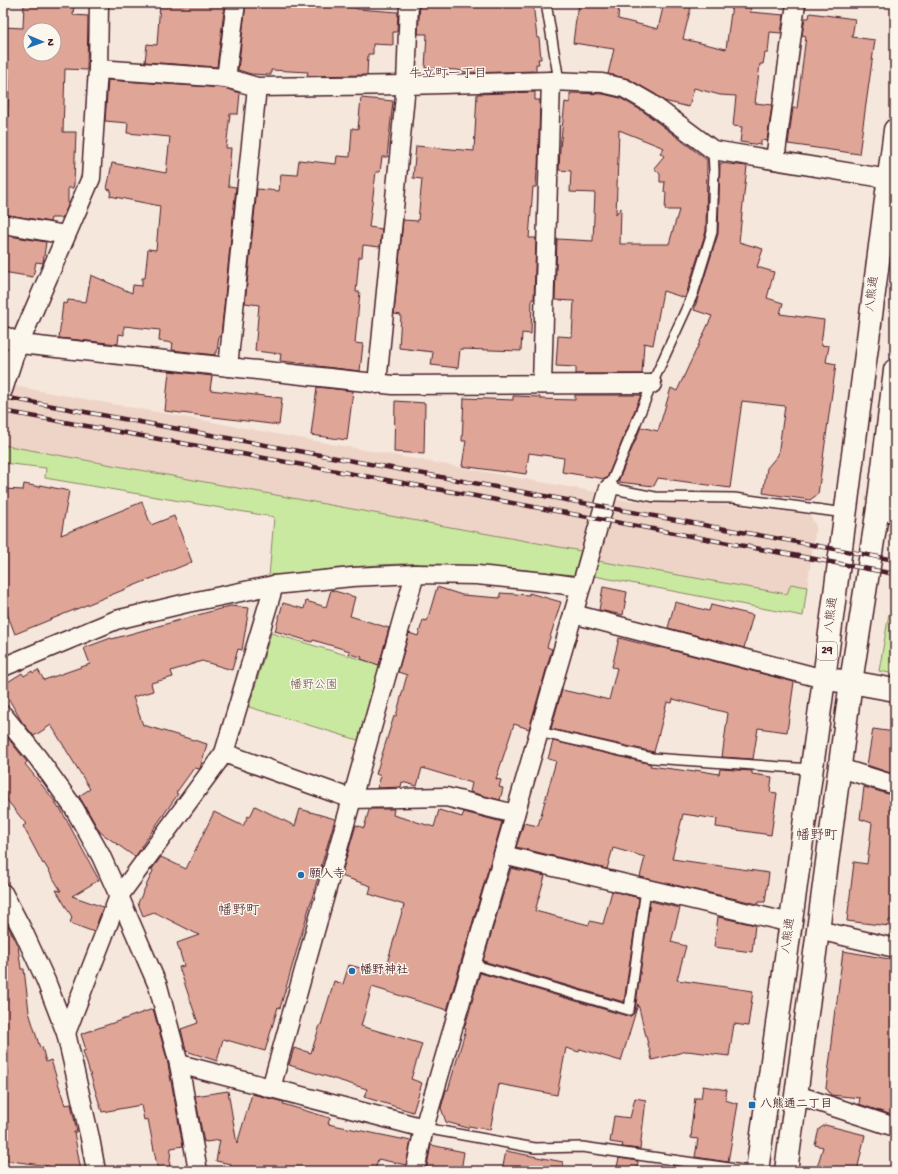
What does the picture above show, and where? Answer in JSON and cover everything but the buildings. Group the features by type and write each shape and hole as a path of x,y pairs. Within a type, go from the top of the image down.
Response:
{"main road":[{"name":"八熊通","path":"757,1171 845,513 889,219 895,130"},
{"name":"29","path":"786,1171 851,682 886,510 895,370"},
{"path":"824,679 895,690"}],"street":[{"path":"3,390 14,356 91,178 98,69 99,3"},
{"path":"226,78 236,3"},
{"path":"376,384 406,85 409,3"},
{"path":"775,160 796,3"},
{"path":"98,69 226,78 257,87 555,81 602,82 624,88 650,103 713,150 892,179"},
{"path":"542,384 555,81"},
{"path":"228,367 257,87"},
{"path":"3,224 66,235"},
{"path":"3,337 7,337 20,344 376,384 652,384"},
{"path":"415,1171 424,1128 609,488"},
{"path":"3,668 116,620 187,603 274,585 352,577 415,574 477,575 581,587"},
{"path":"271,1088 415,574"},
{"path":"66,1032 119,896 224,753 274,585"},
{"path":"573,614 824,679"},
{"path":"3,716 38,758 74,808 101,856 158,986 179,1064 198,1171"},
{"path":"224,753 352,799 446,797 515,814"},
{"path":"840,768 895,785"},
{"path":"503,855 791,923"},
{"path":"3,894 46,981 66,1032 96,1171"},
{"path":"818,930 895,948"},
{"path":"179,1064 424,1128"},
{"path":"797,1095 895,1127"}],"lane":[{"path":"546,3 555,81"},
{"path":"713,150 714,172 712,232 693,294 652,384 609,488 655,497 734,498 845,513"},
{"path":"539,732 652,758 811,769"},
{"path":"471,964 629,1010 646,889"},
{"path":"424,1128 535,1148 582,1147 750,1171"}],"shaded area":[{"path":"13,386 596,492 574,575 490,567 419,563 346,567 274,517 45,478 46,468 3,463 3,415"},
{"path":"617,500 732,505 810,515 816,526 803,616 594,576"}],"green space":[{"path":"3,445 581,551 574,575 477,566 401,564 344,568 269,577 274,517 45,478 46,468 3,463"},
{"path":"598,561 787,594 791,584 807,587 803,616 594,576"},
{"path":"889,614 895,615 895,674 879,671"},
{"name":"幡野公園","path":"271,633 380,665 358,740 249,707"}],"railway":[{"path":"3,397 895,560"},
{"path":"3,411 459,493 895,574"}],"place":[{"name":"願入寺","path":"301,875"},
{"name":"幡野神社","path":"352,971"},
{"name":"八熊通二丁目","path":"752,1105"}],"district":[{"name":"牛立町一丁目","path":"448,74"},
{"name":"幡野町","path":"817,836"},
{"name":"幡野町","path":"239,911"}]}
